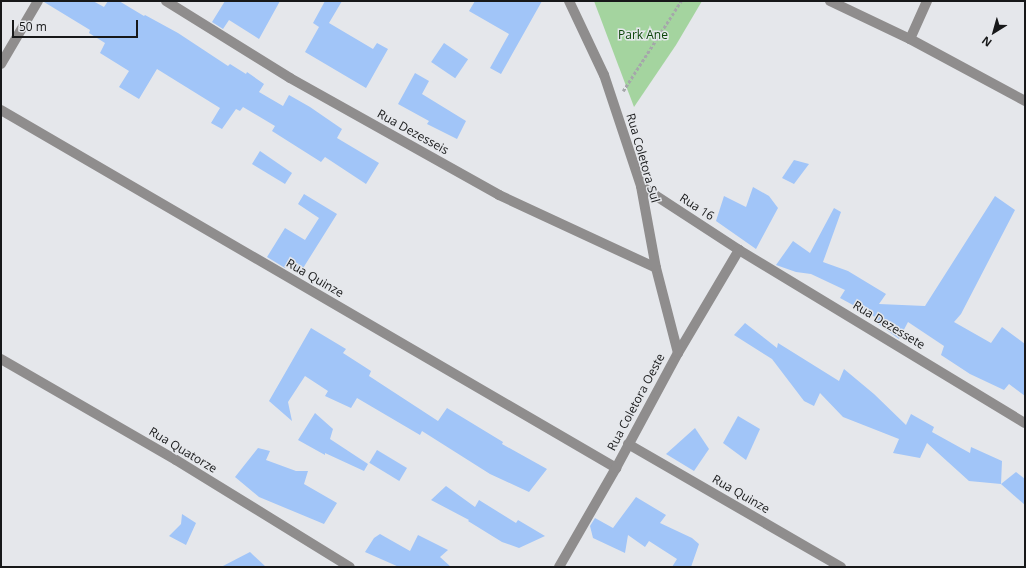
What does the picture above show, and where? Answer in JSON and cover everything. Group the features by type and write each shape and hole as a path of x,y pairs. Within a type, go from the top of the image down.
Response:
{"street":[{"path":"1,64 38,1"},
{"name":"Rua Dezesseis","path":"166,1 297,81 499,195 656,268"},
{"name":"Rua Coletora Sul","path":"569,1 604,75 641,186 656,268 678,353"},
{"path":"830,1 910,38 1024,98"},
{"path":"910,38 927,1"},
{"name":"Rua Quinze","path":"1,110 616,468"},
{"name":"Rua 16","path":"641,186 739,250"},
{"name":"Rua Coletora Oeste","path":"559,567 616,468 678,353 739,250"},
{"name":"Rua Dezessete","path":"739,250 1025,423"},
{"name":"Rua Quatorze","path":"1,359 176,460 350,567"},
{"name":"Rua Quinze","path":"628,444 841,567"}],"path":[{"path":"614,105 681,1"}],"green space":[{"name":"Park Ane","path":"594,1 702,1 676,45 634,107"}],"building":[{"path":"44,1 93,1 104,7 108,1 119,1 144,16 145,15 178,33 228,66 230,64 246,74 247,72 264,84 259,92 283,106 289,95 310,107 342,129 337,138 379,163 366,184 325,157 321,162 272,131 275,126 243,107 240,111 236,109 222,129 211,123 220,108 157,69 139,99 119,87 129,71 100,53 105,43 89,33 90,30"},
{"path":"225,1 280,1 259,39 229,20 223,29 212,22"},
{"path":"325,1 342,1 329,23 373,49 377,43 388,49 366,88 305,52 319,27 313,23"},
{"path":"475,1 542,1 501,74 490,68 509,34 469,11"},
{"path":"444,43 468,59 455,78 431,62"},
{"path":"415,73 429,81 422,94 466,121 457,139 427,124 429,121 398,104"},
{"path":"260,151 292,173 285,184 252,164"},
{"path":"794,160 809,164 794,184 782,178"},
{"path":"753,187 769,196 778,208 756,249 716,221 724,196 746,207"},
{"path":"304,194 337,214 300,273 288,265 285,268 267,257 285,228 305,240 319,218 298,204"},
{"path":"995,196 1015,210 961,314 954,322 991,343 1002,327 1025,344 1025,396 1009,384 1004,390 970,374 941,355 944,346 908,322 899,339 874,321 877,318 840,298 845,290 811,274 796,272 776,265 793,241 810,253 834,208 841,212 823,262 848,271 886,294 879,304 925,306"},
{"path":"745,323 777,348 778,343 839,381 844,369 874,394 906,425 911,414 934,427 932,432 970,453 971,447 1002,461 1001,484 969,481 927,443 920,458 893,453 899,439 843,417 820,393 814,406 804,401 772,359 734,335"},
{"path":"311,328 346,349 343,353 371,371 369,376 438,421 447,408 503,442 502,444 547,469 529,492 490,474 422,431 420,435 357,398 351,408 325,396 328,391 305,376 288,402 292,421 269,401"},
{"path":"315,413 333,429 330,439 368,464 364,471 325,453 325,455 298,440"},
{"path":"738,416 760,429 746,460 723,443"},
{"path":"695,428 709,449 694,471 666,454"},
{"path":"258,448 270,451 266,460 296,471 308,471 304,484 337,503 324,524 259,497 235,477"},
{"path":"377,450 407,468 399,481 369,463"},
{"path":"1016,472 1025,479 1025,505 1001,484"},
{"path":"446,486 475,507 479,500 516,523 518,520 545,536 519,548 502,542 468,521 469,520 431,500"},
{"path":"636,497 666,515 660,523 692,538 699,544 691,567 672,567 677,559 649,541 645,547 628,535 625,553 593,538 590,526 595,518 613,528"},
{"path":"182,514 196,523 186,545 169,536 181,524"},
{"path":"380,534 410,551 418,535 448,550 440,557 451,567 399,567 365,552 374,538"},
{"path":"250,552 266,567 221,567"}]}
